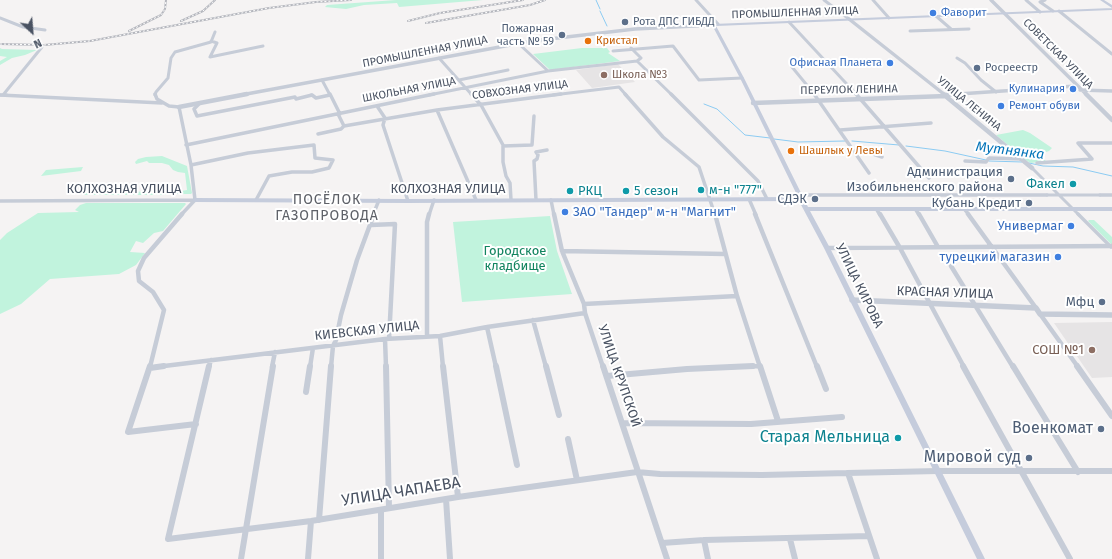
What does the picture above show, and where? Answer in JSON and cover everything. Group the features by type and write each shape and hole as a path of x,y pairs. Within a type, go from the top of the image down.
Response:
{"main road":[{"path":"1102,0 1112,8"},
{"name":"ПРОМЫШЛЕННАЯ УЛИЦА","path":"716,25 1112,8"},
{"name":"УЛИЦА КИРОВА","path":"716,25 800,197 827,248 981,559"},
{"name":"КОЛХОЗНАЯ УЛИЦА","path":"195,200 711,200 800,197"},
{"path":"807,209 1112,209"}],"street":[{"name":"УЛИЦА КИРОВА","path":"696,0 716,25"},
{"name":"УЛИЦА ЛЕНИНА","path":"824,0 1026,161 1111,246"},
{"path":"873,0 889,18"},
{"name":"СОВЕТСКАЯ УЛИЦА","path":"991,0 1078,88 1112,120"},
{"path":"1026,0 1040,12"},
{"path":"1045,0 1040,2 1053,11"},
{"path":"1059,11 1112,54"},
{"path":"936,16 951,29"},
{"path":"0,18 23,27 45,30"},
{"path":"789,22 884,126 929,178"},
{"name":"ПРОМЫШЛЕННАЯ УЛИЦА","path":"2,95 164,103 174,108 518,44 635,29 716,25"},
{"path":"910,31 969,29"},
{"path":"211,41 214,32"},
{"path":"164,103 155,96 156,92 168,78 172,55 181,49 211,41 218,43 210,57 263,46"},
{"path":"518,44 548,71"},
{"path":"613,51 631,48 672,46 699,80 742,78"},
{"path":"2,95 42,47"},
{"path":"631,48 640,58 637,61 758,181 766,199"},
{"path":"439,58 481,105 503,146 504,169 510,183 511,200"},
{"path":"957,58 965,63 981,80 996,92"},
{"name":"ШКОЛЬНАЯ УЛИЦА","path":"186,145 548,71 637,61"},
{"path":"792,67 819,100 855,152 868,174"},
{"path":"459,80 508,70"},
{"path":"322,80 344,126"},
{"name":"СОВХОЗНАЯ УЛИЦА","path":"318,134 341,129 344,126 385,118 619,87 663,137 696,164 702,174 711,200"},
{"name":"ПЕРЕУЛОК ЛЕНИНА","path":"754,102 945,96 1078,88 1112,90"},
{"path":"200,103 194,109 197,116 312,95 316,98 330,95"},
{"path":"376,106 385,118 383,125 408,201"},
{"path":"179,107 191,165 195,200 144,258 138,271 139,281 153,292 164,310 150,368 128,432 196,424 211,360"},
{"path":"437,110 476,200"},
{"path":"503,146 532,145 534,116"},
{"path":"840,130 931,123"},
{"path":"1037,163 1092,159 1078,143 1112,143"},
{"path":"191,165 248,153 314,145 315,158 333,160 329,168 312,172 292,172 269,176 256,200"},
{"path":"536,200 534,161 537,159 538,155 536,152 547,150"},
{"path":"855,152 873,154 882,157"},
{"path":"965,161 996,158 1026,161"},
{"name":"КОЛХОЗНАЯ УЛИЦА","path":"800,197 1112,195"},
{"path":"750,199 826,389"},
{"name":"КОЛХОЗНАЯ УЛИЦА","path":"0,201 195,200"},
{"path":"319,520 333,346 336,340 341,315 357,260 379,200"},
{"path":"427,336 427,222 434,200"},
{"name":"УЛИЦА КРУПСКОЙ","path":"551,200 562,251 584,304 585,313 623,423 637,472 667,559"},
{"path":"711,200 737,296 778,421"},
{"path":"877,210 900,248 928,304 1070,559"},
{"path":"916,210 938,247"},
{"path":"965,210 994,248 1112,416"},
{"path":"371,225 395,224 387,339 389,508"},
{"path":"827,248 1111,246"},
{"path":"562,251 725,254"},
{"path":"951,266 1078,472"},
{"path":"584,304 737,296"},
{"name":"КРАСНАЯ УЛИЦА","path":"852,300 1036,308"},
{"name":"КИЕВСКАЯ УЛИЦА","path":"150,368 387,339 440,336 487,327 585,313"},
{"path":"1040,314 1112,315"},
{"path":"533,320 559,415"},
{"path":"487,327 517,466"},
{"path":"440,336 458,497"},
{"path":"306,392 313,348"},
{"path":"241,559 276,352"},
{"path":"607,376 760,366"},
{"path":"623,423 752,424 842,417"},
{"name":"УЛИЦА ЧАПАЕВА","path":"196,424 168,538 247,530 319,520 458,497 637,472 660,474 762,476 846,473"},
{"path":"568,439 578,480"},
{"path":"877,559 846,473 938,471 1112,471"},
{"path":"446,499 450,559"},
{"path":"380,559 381,510"},
{"path":"308,559 311,521"},
{"path":"662,543 704,540 869,536"},
{"path":"790,539 795,559"},
{"path":"704,540 708,559"}],"shaded area":[{"name":"Школа №3","path":"618,64 635,82 592,88 576,70"},
{"name":"СОШ №1","path":"1112,322 1112,377 1092,378 1054,323"}],"green space":[{"path":"396,0 483,0 399,7 397,3 364,5 346,9 325,7 327,5"},
{"path":"0,48 37,50 12,58 0,65 0,61 7,57 0,56"},
{"path":"582,48 607,48 610,52 608,53 620,61 550,70 533,54"},
{"path":"1023,130 1052,148 1049,151 1040,154 1040,157 1046,161 1031,163 1027,161 996,135"},
{"path":"162,156 187,166 191,194 174,194 175,192 187,190 185,173 173,170 169,165 162,163 149,163 147,161 136,164 135,162 138,159 146,157"},
{"path":"83,167 81,171 41,176 46,170"},
{"path":"164,191 168,195 82,195 85,193"},
{"path":"86,203 186,204 163,231 154,233 143,243 136,241 130,252 145,253 136,265 119,274 50,279 21,304 0,314 0,240 7,233 38,213 79,212 75,210 80,205"},
{"name":"Городское кладбище","path":"550,216 557,251 572,294 462,302 453,222"},
{"path":"1094,220 1112,237 1112,245 1088,221"}],"waterway":[{"path":"596,0 600,9"},
{"path":"600,11 607,26"},
{"name":"Мутнянка","path":"704,104 717,109 745,135 770,138"},
{"name":"Мутнянка","path":"774,139 798,142 845,141"},
{"name":"Мутнянка","path":"852,141 899,145"},
{"name":"Мутнянка","path":"906,146 945,151 986,160"},
{"name":"Мутнянка","path":"989,161 1022,162"},
{"name":"Мутнянка","path":"1029,163 1043,166 1073,167 1112,176"}],"railway":[{"path":"129,31 161,15 165,9 166,0"},
{"path":"181,21 203,11 215,0"},
{"path":"0,44 44,45 90,41 269,8 316,2 351,0"},
{"path":"408,21 440,13 523,0"},
{"path":"426,23 530,5 545,0"}],"place":[{"name":"Фаворит","path":"933,13"},
{"name":"Рота ДПС ГИБДД","path":"625,22"},
{"name":"Пожарная часть № 59","path":"562,35"},
{"name":"Кристал","path":"588,41"},
{"name":"Офисная Планета","path":"890,63"},
{"name":"Росреестр","path":"977,68"},
{"name":"Школа №3","path":"604,75"},
{"name":"Кулинария","path":"1073,89"},
{"name":"Ремонт обуви","path":"1001,106"},
{"name":"Шашлык у Левы","path":"791,151"},
{"name":"Администрация Изобильненского района","path":"1011,179"},
{"name":"Факел","path":"1073,184"},
{"name":"м-н \"777\"","path":"701,190"},
{"name":"РКЦ","path":"570,191"},
{"name":"5 сезон","path":"626,191"},
{"name":"СДЭК","path":"815,199"},
{"name":"Кубань Кредит","path":"1029,203"},
{"name":"ЗАО \"Тандер\" м-н \"Магнит\"","path":"565,212"},
{"name":"Универмаг","path":"1071,226"},
{"name":"турецкий магазин","path":"1058,257"},
{"name":"Мфц","path":"1102,302"},
{"name":"СОШ №1","path":"1092,350"},
{"name":"Военкомат","path":"1101,429"},
{"name":"Старая Мельница","path":"898,438"},
{"name":"Мировой суд","path":"1029,458"}],"district":[{"name":"ПОСЁЛОК ГАЗОПРОВОДА","path":"327,208"}]}
